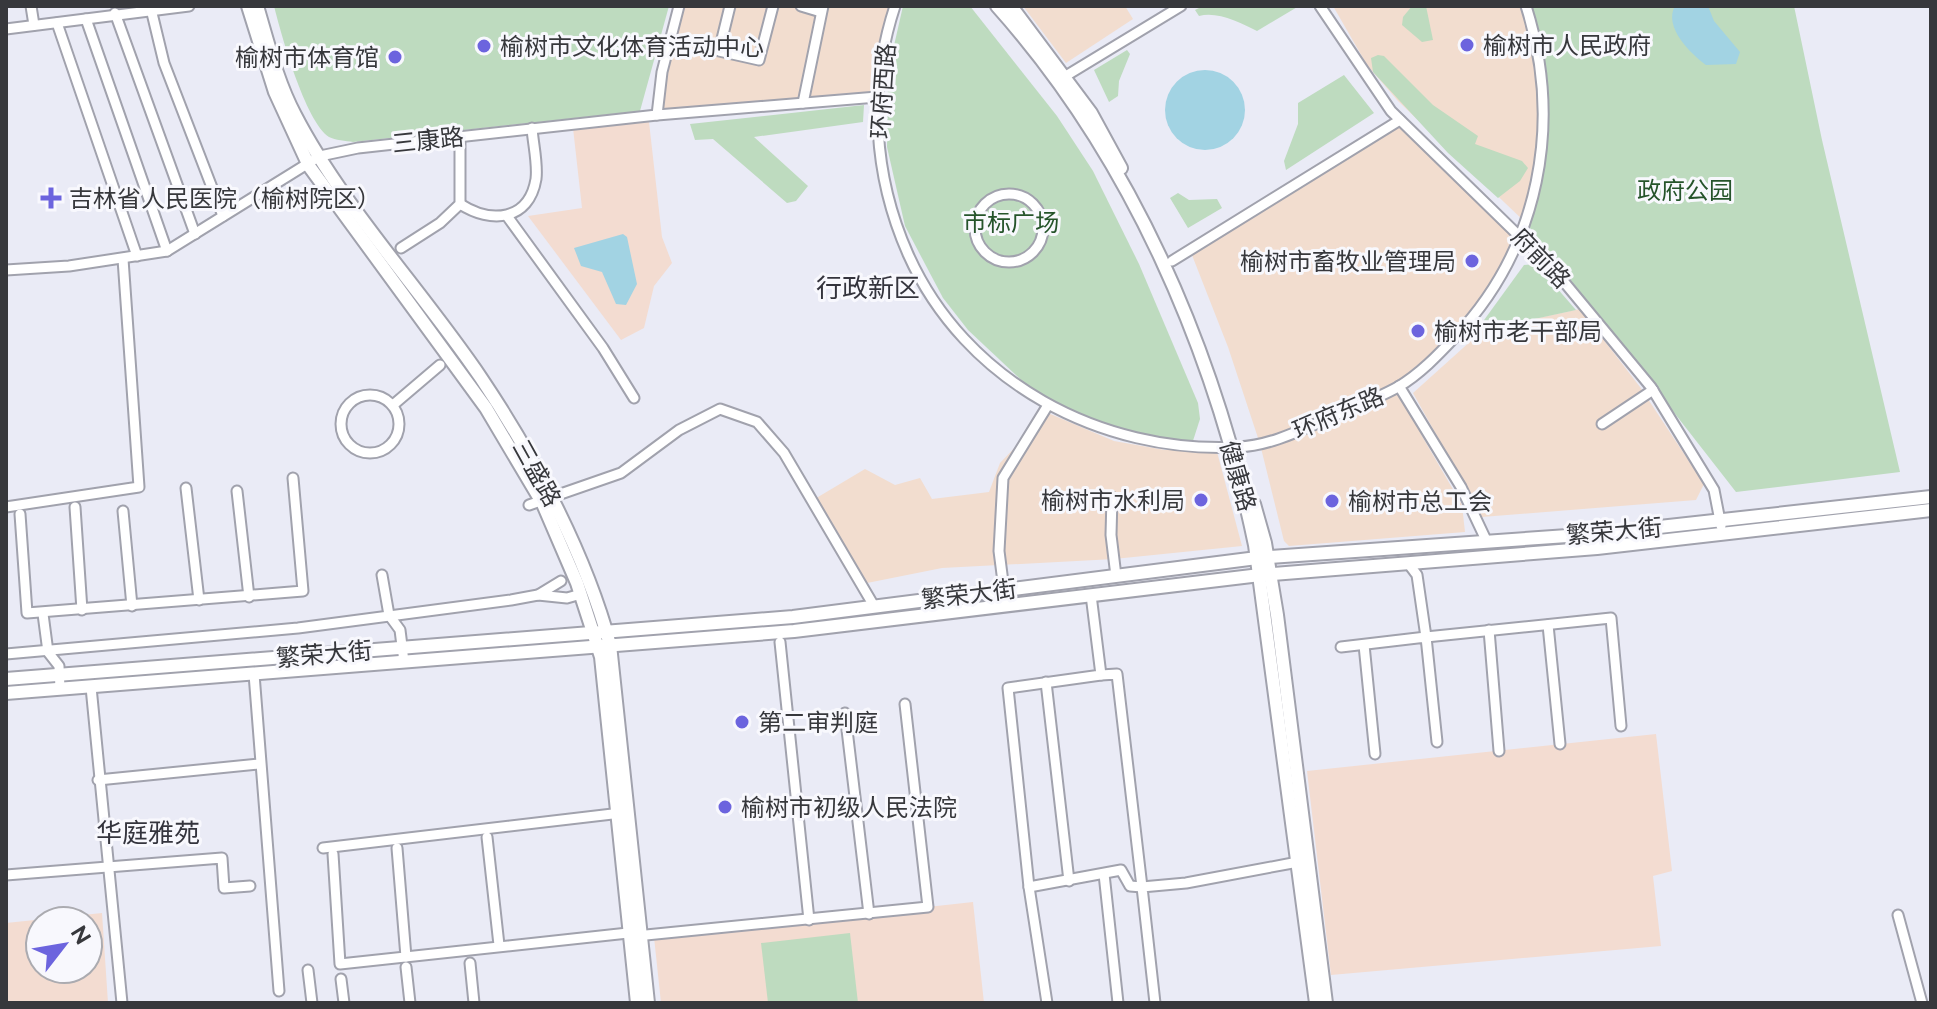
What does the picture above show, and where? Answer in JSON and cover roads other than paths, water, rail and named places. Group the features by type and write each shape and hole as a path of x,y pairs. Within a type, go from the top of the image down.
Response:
{"main road":[{"path":"248,6 275,92 308,163 469,384 540,500"},
{"name":"三盛路","path":"257,6 272,61 294,115 320,156 481,378 602,639 623,813 637,1003"},
{"name":"健康路","path":"997,6 1084,119 1156,246 1195,336 1234,447"},
{"name":"健康路","path":"1011,6 1091,113 1172,261 1201,331 1263,558 1326,1003"},
{"name":"繁荣大街","path":"6,693 404,662 1263,558 1721,521 1931,497"},
{"name":"三盛路","path":"540,500 602,639"},
{"name":"繁荣大街","path":"6,679 403,648 794,631 1266,575 1722,535 1931,510"},
{"name":"健康路","path":"1266,575 1316,1003"},
{"name":"三盛路","path":"633,935 648,1003"}],"street":[{"path":"31,6 34,25"},
{"path":"92,6 90,18 167,251"},
{"path":"6,29 90,18 126,8 189,6"},
{"path":"657,115 662,72 679,6"},
{"path":"730,6 719,51 759,60 773,6"},
{"path":"801,6 822,9 803,103"},
{"name":"环府西路","path":"895,6 884,48 877,97 879,148 885,189 914,267"},
{"path":"1064,77 1181,6"},
{"name":"府前路","path":"1320,6 1357,64 1400,120 1522,236 1603,324 1653,390 1714,490 1722,535"},
{"name":"环府东路","path":"914,267 961,336 991,365 1048,405 1098,429 1180,447 1234,447 1281,437 1399,386 1429,363 1470,321 1504,272 1522,236 1536,192 1543,146 1544,110 1539,53 1526,6"},
{"path":"151,9 164,63 223,216"},
{"path":"115,13 195,234"},
{"path":"57,23 137,256"},
{"name":"三康路","path":"6,270 123,259 167,251 320,156 358,148 657,115 877,97"},
{"path":"1172,261 1400,120"},
{"path":"460,204 475,213 494,218 507,216 528,203 536,177 532,128"},
{"path":"401,248 440,223 460,204 460,136"},
{"path":"1009,193 1028,199 1035,206 1043,234 1034,251 1026,258 1006,262 986,254 980,246 975,237 976,216 989,199 1009,193"},
{"path":"507,216 603,348 634,398"},
{"path":"6,507 139,487 123,259"},
{"path":"393,405 440,365"},
{"path":"1399,386 1461,487 1487,542"},
{"path":"1602,424 1653,390"},
{"path":"377,395 393,405 400,425 393,443 375,453 365,453 348,444 341,427 345,409 351,402 359,397 377,395"},
{"path":"1004,590 999,551 1003,478 1048,405"},
{"path":"540,500 621,473 679,430 720,409 757,422 784,453 874,606"},
{"path":"20,514 27,613 303,591 293,478"},
{"path":"186,488 199,600"},
{"path":"237,491 249,597"},
{"path":"1112,497 1111,535 1116,576"},
{"path":"75,507 82,610"},
{"path":"123,511 132,606"},
{"path":"1408,563 1417,575 1437,742"},
{"path":"382,575 389,615 400,630 404,662"},
{"path":"538,595 561,581"},
{"path":"6,654 298,628 538,595 567,598 581,594"},
{"path":"1091,595 1101,675"},
{"path":"43,614 48,652 59,666 60,689"},
{"path":"1341,647 1611,618 1621,726"},
{"path":"1548,625 1560,744"},
{"path":"1489,630 1499,751"},
{"path":"780,642 809,920"},
{"path":"1364,645 1375,754"},
{"path":"254,674 279,991"},
{"path":"1047,1003 1029,887 1008,688 1117,674 1155,1003"},
{"path":"1046,682 1069,881"},
{"path":"91,687 122,1003"},
{"path":"333,854 340,964 406,962 499,945 809,920 928,907 905,704"},
{"path":"845,713 869,914"},
{"path":"98,780 259,764"},
{"path":"323,848 623,813"},
{"path":"487,837 499,945"},
{"path":"397,848 410,1003"},
{"path":"6,875 222,858 224,888 250,886"},
{"path":"1029,887 1121,870 1130,886 1186,883 1298,862"},
{"path":"1104,874 1118,1003"},
{"path":"1898,915 1922,1003"},
{"path":"470,963 474,1003"},
{"path":"308,970 312,1003"},
{"path":"341,979 344,1003"}],"water":[{"path":"1675,6 1708,6 1714,21 1740,52 1736,64 1706,65 1693,54 1680,39 1673,23"},
{"path":"1205,70 1220,73 1233,82 1242,95 1245,110 1242,125 1233,138 1220,147 1205,150 1190,147 1177,138 1168,125 1165,110 1168,95 1177,82 1190,73"},
{"path":"623,234 627,237 637,284 626,305 616,304 602,272 581,266 574,248"}],"place":[{"name":"榆树市人民政府","path":"1467,45"},
{"name":"榆树市文化体育活动中心","path":"484,46"},
{"name":"榆树市体育馆","path":"395,57"},
{"name":"吉林省人民医院（榆树院区）","path":"51,198"},
{"name":"榆树市畜牧业管理局","path":"1472,261"},
{"name":"榆树市老干部局","path":"1418,331"},
{"name":"榆树市水利局","path":"1201,500"},
{"name":"榆树市总工会","path":"1332,501"},
{"name":"第二审判庭","path":"742,722"},
{"name":"榆树市初级人民法院","path":"725,807"}],"district":[{"name":"行政新区","path":"868,288"},
{"name":"华庭雅苑","path":"148,833"}],"park label":[{"name":"政府公园","path":"1685,190"},
{"name":"市标广场","path":"1011,222"}]}
